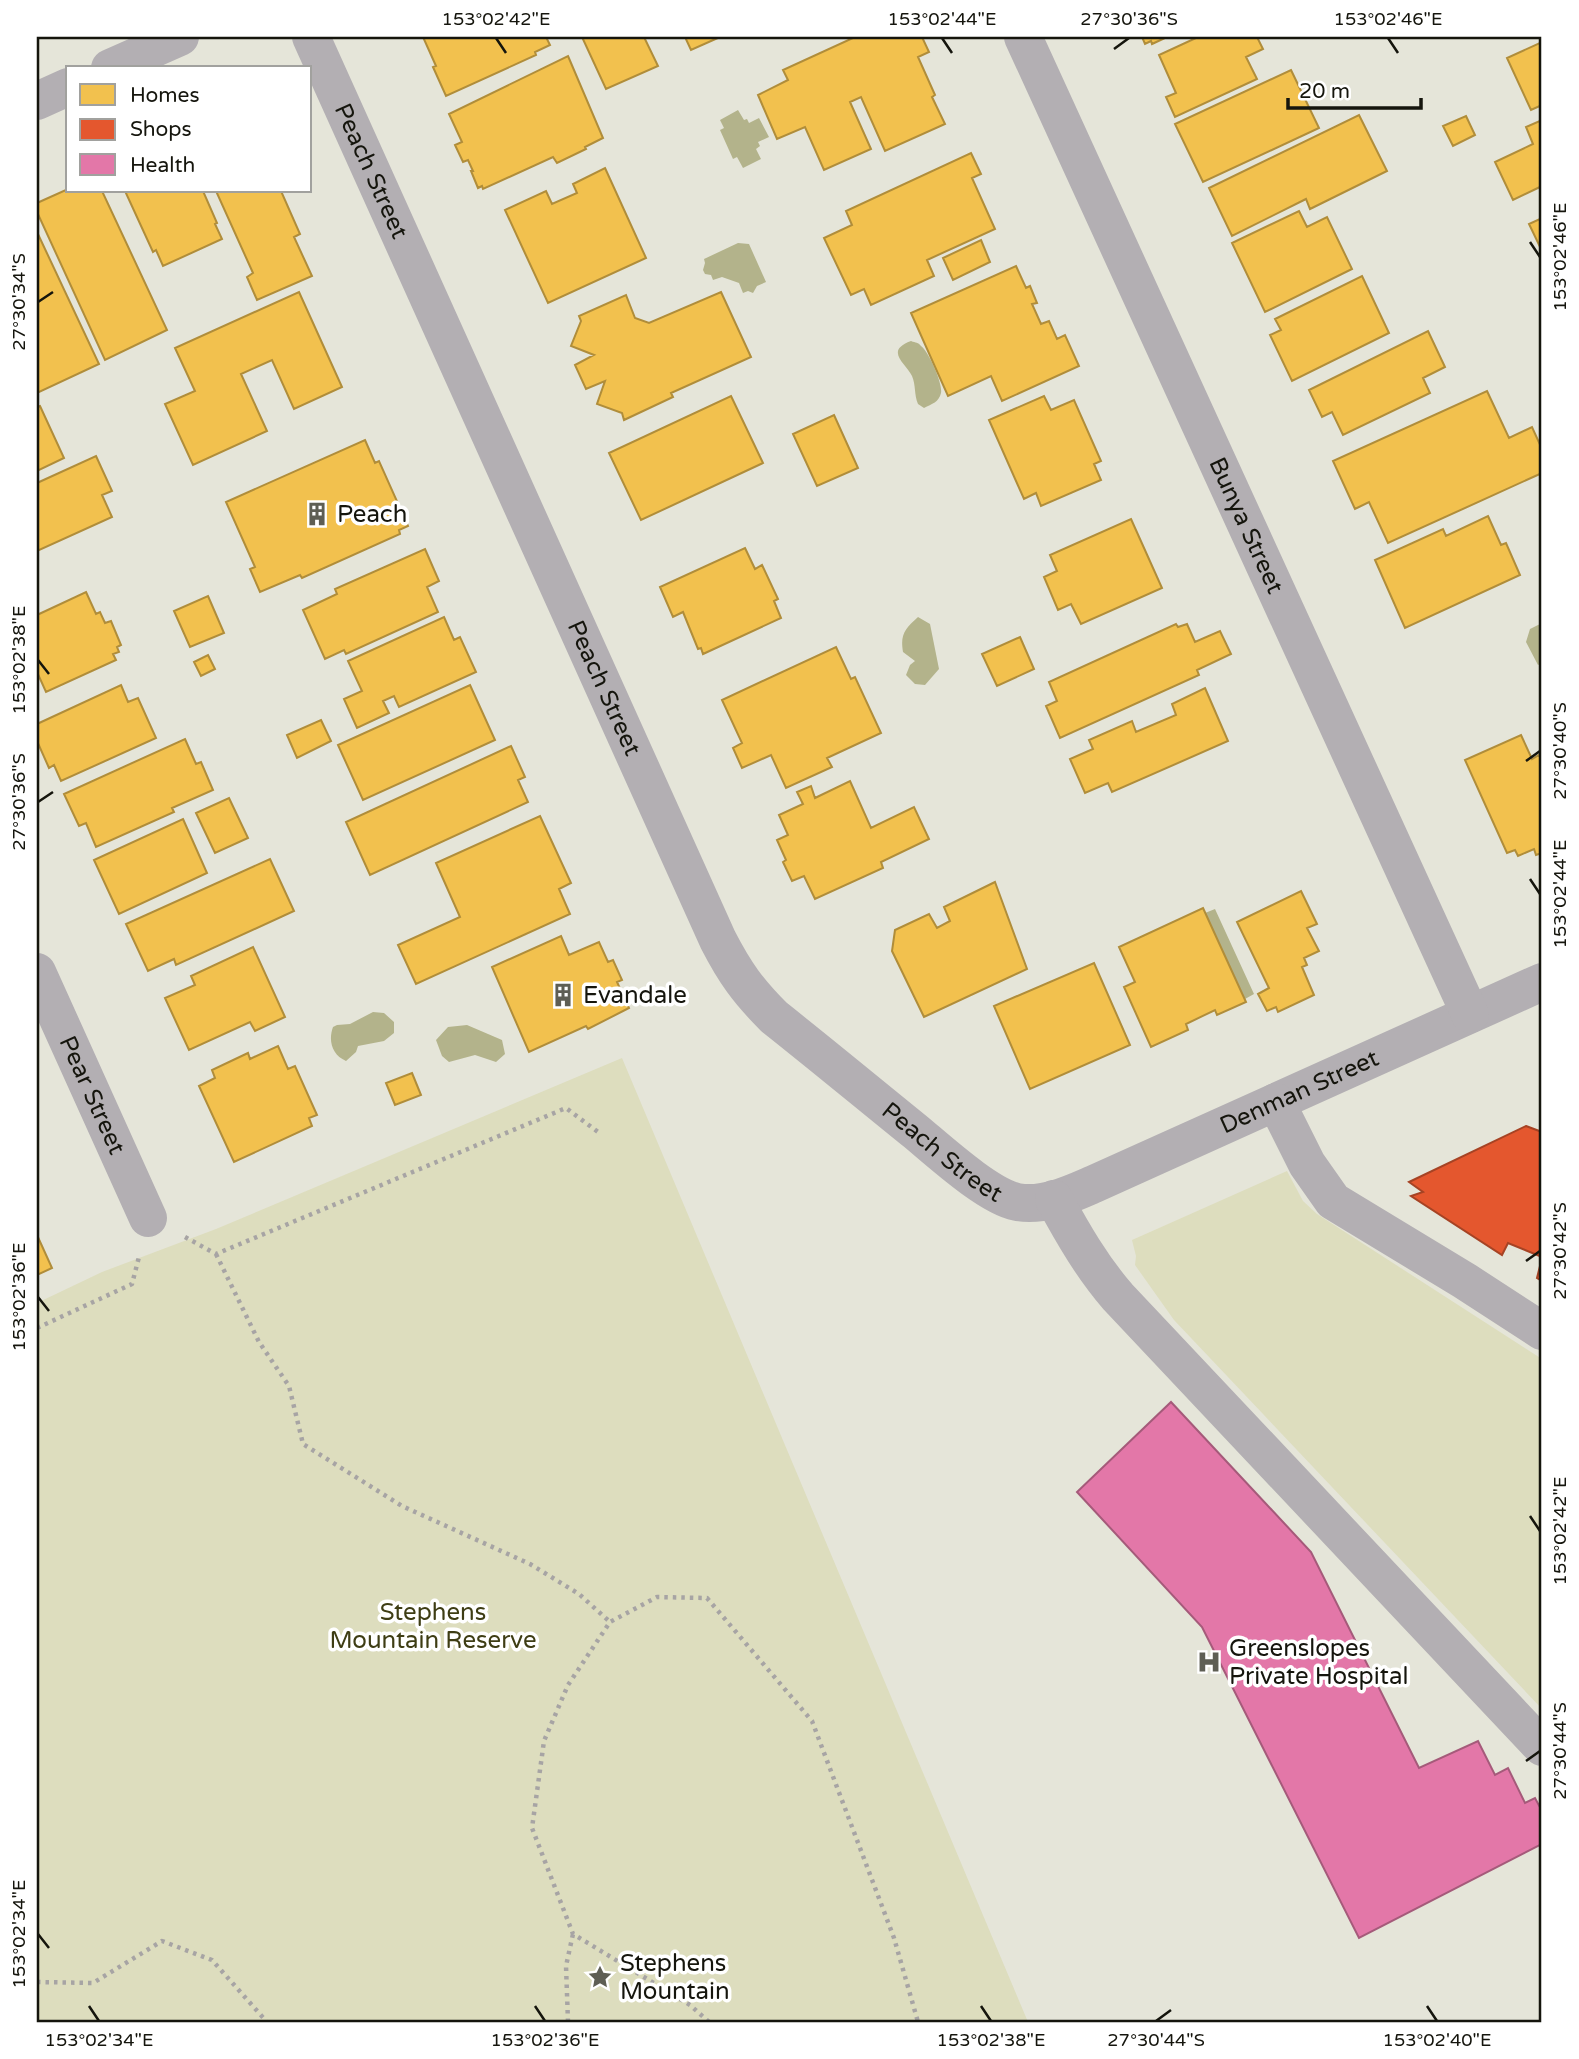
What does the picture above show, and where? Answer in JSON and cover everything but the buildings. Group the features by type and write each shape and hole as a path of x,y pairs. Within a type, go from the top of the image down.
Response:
{"street":[{"path":"115,66 180,37"},
{"name":"Peach Street","path":"310,37 733,968 750,993 774,1017 952,1162 1002,1197 1018,1202 1054,1199"},
{"name":"Bunya Street","path":"1023,37 1470,1014"},
{"path":"37,101 66,88"},
{"name":"Pear Street","path":"37,972 148,1218"},
{"name":"Denman Street","path":"1054,1199 1094,1184 1542,982"},
{"path":"1276,1101 1307,1164 1333,1201 1542,1331"},
{"path":"1054,1199 1082,1249 1118,1297 1542,1747"}],"path":[{"path":"216,1254 566,1108 598,1132"},
{"path":"188,1239 216,1254 259,1342 289,1386 303,1444 402,1506 530,1564 579,1594 610,1622"},
{"path":"37,1328 132,1284 138,1259"},
{"path":"568,2022 566,1966 573,1934 531,1828 544,1741 568,1685 610,1622 657,1597 708,1598 811,1721 894,1938 918,2022"},
{"path":"573,1934 690,2005 709,2022"},
{"path":"37,1982 93,1983 162,1941 212,1960 267,2022"}],"green space":[{"name":"Stephens Mountain Reserve","path":"622,1058 1028,2022 37,2022 37,1303 102,1272 216,1229"},
{"path":"1287,1171 1303,1201 1317,1214 1542,1359 1542,1709 1174,1320 1135,1265 1132,1240"}],"shaded area":[{"path":"738,110 749,123 759,118 769,137 758,142 760,146 756,149 761,159 743,168 737,157 733,159 720,130 724,128 720,120"},
{"path":"738,243 749,244 766,282 757,286 753,293 743,293 739,283 722,277 713,280 711,275 705,274 703,270 704,259"},
{"path":"911,341 919,344 928,355 941,389 937,401 924,408 918,404 912,376 898,353 903,345"},
{"path":"918,617 930,624 939,669 925,685 915,684 906,675 915,661 903,652 902,646 904,632"},
{"path":"1542,623 1542,663 1538,665 1526,642 1530,629"},
{"path":"1215,909 1254,994 1245,999 1205,913"},
{"path":"373,1012 384,1013 394,1022 394,1033 384,1041 358,1046 356,1052 346,1061 337,1055 332,1047 333,1027 350,1024"},
{"path":"467,1025 502,1040 505,1054 496,1062 475,1055 449,1062 442,1056 436,1040 448,1027"}],"place":[{"name":"Peach","path":"317,514"},
{"name":"Evandale","path":"563,995"},
{"name":"Greenslopes Private Hospital","path":"1209,1662"},
{"name":"Stephens Mountain","path":"600,1977"}]}
